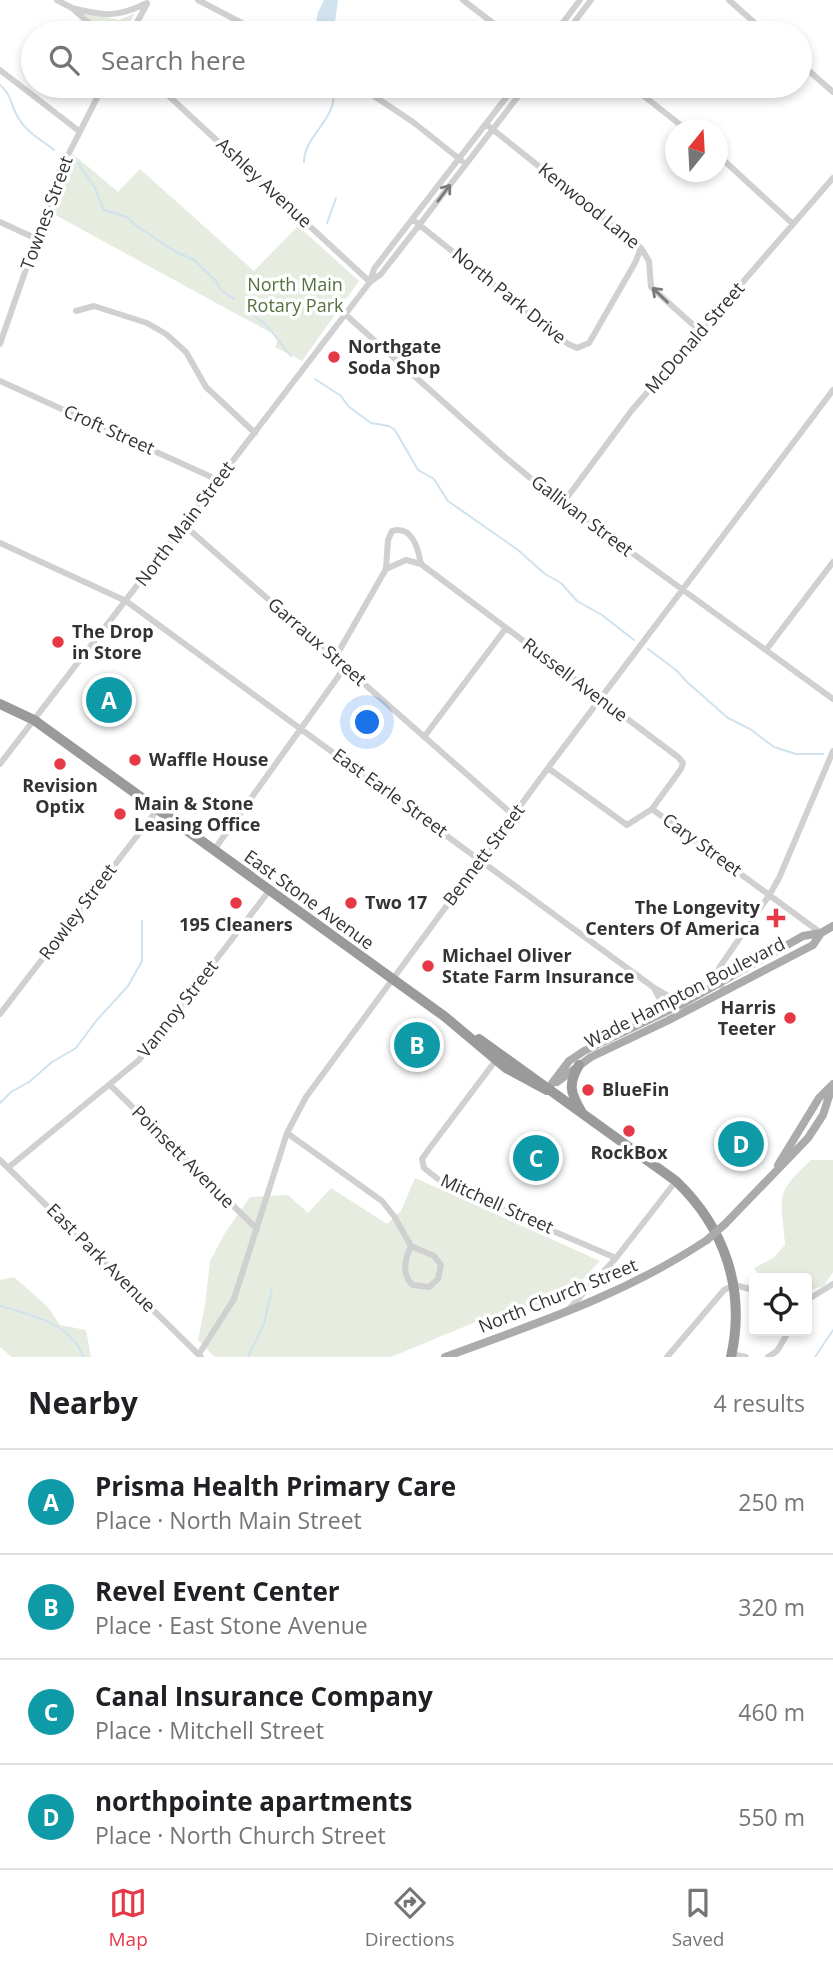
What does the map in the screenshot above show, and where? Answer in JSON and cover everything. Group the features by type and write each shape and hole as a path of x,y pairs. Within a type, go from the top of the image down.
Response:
{"highway":[{"name":"East Stone Avenue","path":"0,704 34,720 463,1031 496,1060 524,1079 547,1090"},
{"name":"East Stone Avenue","path":"463,1031 504,1055 547,1090 676,1181 709,1219 724,1249 734,1285 736,1316 731,1355"},
{"path":"579,1065 571,1079 574,1098 583,1115"}],"main road":[{"name":"Wade Hampton Boulevard","path":"547,1090 602,1051 722,987 803,936 821,933 833,926"},
{"name":"Wade Hampton Boulevard","path":"547,1090 569,1061 584,1051 722,987"},
{"name":"North Church Street","path":"774,1174 818,1098 833,1084"},
{"name":"North Church Street","path":"445,1357 566,1312 641,1280 707,1240 808,1138 823,1115 833,1084"},
{"path":"793,1153 815,1117 817,1112 813,1108"}],"street":[{"path":"57,0 72,8 87,21"},
{"path":"198,0 238,21"},
{"path":"463,0 490,21"},
{"path":"567,21 580,0"},
{"path":"571,21 591,0"},
{"path":"729,0 753,21"},
{"path":"72,8 121,15 148,1"},
{"path":"137,21 148,1"},
{"path":"0,70 21,86"},
{"path":"812,74 833,92"},
{"path":"36,98 79,131"},
{"name":"Townes Street","path":"0,344 60,171 97,98"},
{"name":"Ashley Avenue","path":"171,98 370,282"},
{"path":"377,98 413,122 466,164"},
{"name":"North Main Street","path":"370,282 374,269 506,98"},
{"name":"North Main Street","path":"0,764 370,282 380,274 420,224 517,98"},
{"path":"646,98 673,119"},
{"name":"Kenwood Lane","path":"486,124 641,248 649,261 651,287 700,331"},
{"path":"728,164 793,224"},
{"name":"McDonald Street","path":"564,503 632,410 833,178"},
{"name":"North Park Drive","path":"412,219 568,344 577,348 589,343 641,248"},
{"path":"0,222 37,239"},
{"path":"76,311 94,306 147,323 166,334 186,352 206,387 255,433"},
{"name":"Gallivan Street","path":"346,315 505,457 683,591 833,699"},
{"name":"Croft Street","path":"0,382 218,480"},
{"name":"Bennett Street","path":"200,1356 234,1299 287,1133 314,1084 833,390"},
{"name":"Garraux Street","path":"184,525 513,815"},
{"name":"Russell Avenue","path":"386,569 389,534 396,529 405,531 413,540 421,564 678,757 683,763 681,769 652,809"},
{"name":"East Earle Street","path":"0,543 126,601 653,987 681,1004"},
{"path":"335,658 386,569 406,560 421,564"},
{"path":"766,650 833,562"},
{"path":"424,737 506,628"},
{"path":"214,850 345,667"},
{"path":"722,987 718,977 719,968 770,894 791,852 833,751"},
{"name":"Cary Street","path":"548,768 622,823 631,823 652,809 821,933"},
{"name":"Rowley Street","path":"0,1014 157,810"},
{"name":"Vannoy Street","path":"9,1167 139,1060 269,891"},
{"path":"653,987 662,1004 658,1015"},
{"name":"Mitchell Street","path":"496,1060 429,1149 422,1163 428,1172 443,1183 616,1258"},
{"name":"Poinsett Avenue","path":"110,1085 257,1229"},
{"path":"287,1133 382,1201 411,1246 434,1255 441,1265 438,1279 429,1287 413,1285 405,1276 411,1246"},
{"name":"East Park Avenue","path":"0,1160 200,1356"},
{"path":"566,1312 616,1258 676,1181"},
{"path":"812,1297 833,1284"},
{"path":"667,1357 719,1294 734,1285 749,1289"},
{"path":"768,1357 778,1350 786,1336"},
{"path":"731,1355 746,1357"}],"green space":[{"path":"82,13 119,20 135,13 131,21 90,21"},
{"name":"North Main Rotary Park","path":"73,154 118,192 140,169 254,271 298,226 359,281 302,361 275,347 278,340 273,334 50,212"},
{"path":"811,1160 833,1160 833,1272 824,1286 812,1290 812,1273 758,1273 754,1268 773,1258 785,1245 782,1198 799,1172"},
{"path":"415,1178 600,1261 567,1297 478,1321 391,1357 215,1357 198,1340 210,1261 225,1233 250,1197 288,1195 308,1213 331,1188 387,1224 401,1211"},
{"path":"14,1277 48,1307 60,1325 86,1330 91,1357 12,1357 0,1347 0,1280"}],"water":[{"path":"324,0 338,0 335,21 316,21"}],"waterway":[{"path":"0,85 7,93 22,124 54,150"},
{"path":"304,162 310,143 328,116 334,98"},
{"path":"78,163 94,186 104,210 127,217 174,251 194,260 216,281 222,291 234,299"},
{"path":"327,223 336,198"},
{"path":"251,313 267,326 291,356"},
{"path":"315,379 341,396 348,406 371,423 389,426 395,430 418,470 434,479 448,501 518,550 545,574 561,583 577,601 602,615 634,640"},
{"path":"648,649 676,670 728,718 750,729 774,747 796,754 823,754"},
{"path":"0,1103 52,1062 76,1048 128,986 142,961 142,921"},
{"path":"248,1357 264,1324 272,1288"},
{"path":"0,1306 37,1317 60,1328 78,1345 83,1357"},
{"path":"815,1357 833,1330"}],"place":[{"name":"Northgate Soda Shop","path":"334,357"},
{"name":"The Drop in Store","path":"58,642"},
{"name":"Prisma Health Primary Care","path":"109,700"},
{"name":"Waffle House","path":"135,760"},
{"name":"Revision Optix","path":"60,764"},
{"name":"Main & Stone Leasing Office","path":"120,814"},
{"name":"195 Cleaners","path":"236,903"},
{"name":"Two 17","path":"351,903"},
{"name":"The Longevity Centers Of America","path":"776,918"},
{"name":"Michael Oliver State Farm Insurance","path":"428,966"},
{"name":"Harris Teeter","path":"790,1018"},
{"name":"Revel Event Center","path":"417,1045"},
{"name":"BlueFin","path":"588,1090"},
{"name":"RockBox","path":"629,1131"},
{"name":"northpointe apartments","path":"741,1144"},
{"name":"Canal Insurance Company","path":"536,1158"}]}
